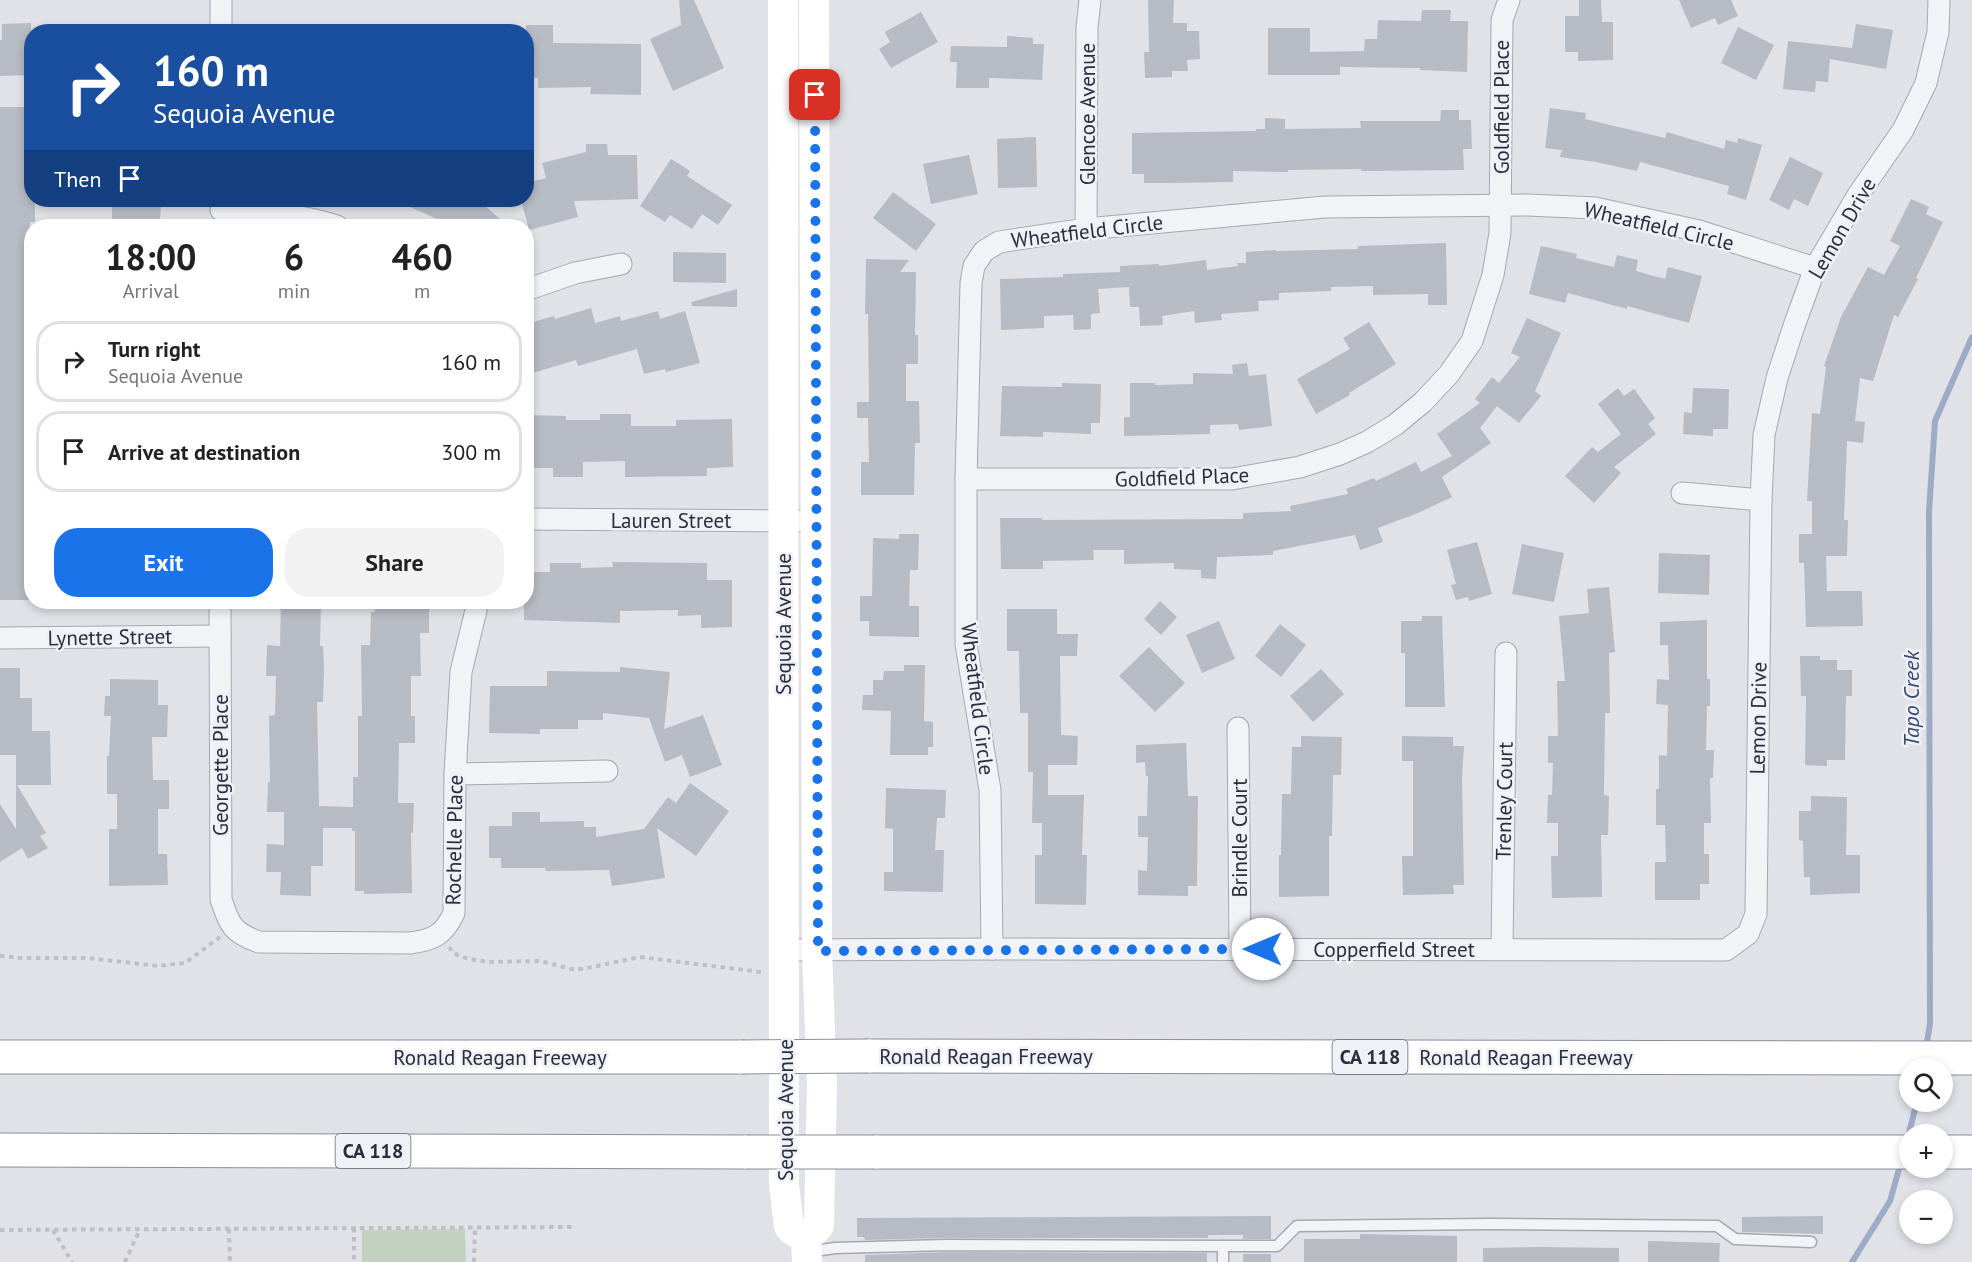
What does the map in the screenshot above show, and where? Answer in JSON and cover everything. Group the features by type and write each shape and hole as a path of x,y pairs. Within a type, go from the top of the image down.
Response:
{"highway":[{"name":"Ronald Reagan Freeway","path":"0,1057 1972,1058"},
{"name":"CA 118","path":"0,1150 1899,1152"}],"main road":[{"name":"Sequoia Avenue","path":"783,0 784,1185 789,1226 807,1251 819,1226 822,1084 818,951 814,0"}],"street":[{"path":"221,0 221,24"},
{"name":"Glencoe Avenue","path":"1086,229 1087,28 1090,0"},
{"name":"Goldfield Place","path":"966,479 1232,479 1300,467 1340,454 1367,442 1395,425 1423,402 1449,375 1472,341 1493,275 1500,233 1501,206 1502,20 1509,0"},
{"name":"Lemon Drive","path":"1748,934 1756,914 1761,500 1764,435 1777,378 1815,268 1858,195 1903,130 1926,83 1938,32 1939,0"},
{"name":"Wheatfield Circle","path":"992,949 990,790 966,644 966,479 971,283 974,266 984,251 999,242 1086,229 1325,207 1528,205 1595,208 1699,231 1815,268"},
{"path":"221,212 271,211 313,219"},
{"path":"534,287 575,273 621,264"},
{"path":"1682,493 1761,500"},
{"name":"Lauren Street","path":"534,519 815,521"},
{"name":"Georgette Place","path":"220,609 221,899 232,927"},
{"name":"Rochelle Place","path":"232,927 242,936 259,942 410,944 425,941 440,934 448,926 454,913 455,903 455,774 461,672 476,609"},
{"name":"Lynette Street","path":"0,638 220,636"},
{"name":"Trenley Court","path":"1502,949 1506,653"},
{"name":"Brindle Court","path":"1238,728 1239,949"},
{"path":"455,774 607,771"},
{"name":"Copperfield Street","path":"784,950 1726,950 1748,934"}],"lane":[{"path":"807,1251 946,1245 1277,1246 1297,1227 1488,1224 1717,1226 1735,1239 1811,1242"},
{"path":"1223,1246 1223,1262"}],"path":[{"path":"0,956 87,958 158,966 185,963 232,927"},
{"path":"440,934 453,953 468,959 489,962 528,960 583,969 640,957 654,957 762,972"},
{"path":"474,1262 475,1227"},
{"path":"0,1230 572,1227"},
{"path":"354,1228 354,1262"},
{"path":"125,1262 140,1229"},
{"path":"229,1229 230,1262"},
{"path":"53,1230 72,1262"}],"green space":[{"path":"465,1229 466,1262 362,1262 362,1230"}],"building":[{"path":"679,0 694,0 724,68 673,91 650,39 681,25"},
{"path":"1148,0 1174,0 1173,23 1187,23 1187,31 1199,31 1200,59 1187,60 1188,71 1172,71 1172,77 1145,78 1144,52 1149,52"},
{"path":"1579,0 1601,0 1602,22 1613,22 1613,60 1578,61 1578,52 1565,52 1565,16 1579,16"},
{"path":"1679,0 1731,0 1738,16 1718,25 1715,18 1691,28"},
{"path":"1422,10 1451,10 1450,21 1468,21 1467,72 1420,70 1420,68 1340,67 1340,75 1268,75 1268,28 1310,28 1310,52 1364,51 1365,39 1377,39 1378,20 1421,21"},
{"path":"921,12 938,42 891,68 879,49 890,42 885,32"},
{"path":"31,23 24,24 24,75 0,76 2,24"},
{"path":"1856,24 1893,30 1886,69 1830,59 1828,82 1816,81 1815,92 1783,89 1788,41 1852,48"},
{"path":"534,25 553,25 553,43 641,44 641,95 590,94 591,87 538,88 538,78 534,78"},
{"path":"1738,27 1774,45 1756,80 1721,63"},
{"path":"1007,36 1033,38 1033,44 1044,44 1042,80 989,78 989,88 956,88 957,62 950,62 951,46 1007,47"},
{"path":"0,107 24,107 24,207 35,207 35,219 24,219 24,600 0,600"},
{"path":"1550,108 1586,113 1585,119 1665,138 1667,132 1724,149 1726,140 1737,143 1738,138 1762,145 1746,200 1727,194 1729,186 1640,162 1637,171 1560,157 1562,150 1545,148"},
{"path":"1441,110 1459,110 1459,120 1471,120 1472,149 1463,149 1464,170 1233,171 1233,182 1171,183 1144,183 1144,174 1132,174 1132,133 1256,131 1256,129 1265,129 1265,118 1285,119 1285,129 1361,128 1360,121 1440,121"},
{"path":"1036,137 1037,187 998,188 997,139"},
{"path":"586,144 607,144 608,155 637,155 638,199 574,201 578,217 534,229 534,219 526,219 523,207 534,207 534,181 546,178 542,163 586,152"},
{"path":"969,155 978,194 931,204 923,164"},
{"path":"1790,157 1823,173 1808,206 1794,199 1789,210 1769,200"},
{"path":"671,159 690,171 687,176 732,205 718,225 702,214 692,229 670,215 665,222 640,206"},
{"path":"893,192 936,224 916,251 873,218"},
{"path":"1911,199 1929,207 1926,214 1943,222 1916,278 1918,279 1898,317 1894,315 1873,381 1860,378 1855,421 1865,422 1863,443 1847,441 1844,520 1848,520 1847,556 1826,556 1827,591 1862,591 1863,626 1806,627 1804,563 1799,563 1799,534 1812,534 1812,501 1807,501 1812,413 1820,414 1826,367 1824,366 1841,317 1868,267 1884,275 1900,246 1890,241"},
{"path":"112,207 161,207 160,219 112,219"},
{"path":"410,207 486,207 500,219 437,219"},
{"path":"1446,243 1447,305 1428,305 1428,294 1373,295 1373,286 1331,287 1331,291 1279,293 1279,300 1258,301 1259,311 1221,314 1222,320 1195,323 1194,311 1162,316 1163,325 1140,326 1139,307 1130,307 1129,287 1098,289 1100,313 1091,314 1091,329 1074,330 1073,315 1044,316 1044,328 1001,330 1000,279 1120,272 1120,266 1159,264 1159,266 1206,260 1207,270 1246,263 1246,252 1358,249 1358,246"},
{"path":"1541,246 1577,254 1576,258 1614,267 1617,255 1638,260 1636,271 1665,279 1668,267 1702,276 1689,323 1568,293 1565,303 1529,294"},
{"path":"673,252 726,253 726,283 673,282"},
{"path":"866,259 909,260 900,272 916,272 915,335 918,335 918,364 906,364 906,401 919,401 920,443 915,443 914,495 861,495 861,462 869,462 868,418 857,418 857,402 869,402 868,314 865,314"},
{"path":"737,289 737,307 692,306 691,302"},
{"path":"591,308 595,323 620,316 621,321 658,311 660,319 685,311 700,363 666,372 665,369 644,374 637,349 578,366 576,360 534,373 534,322 554,316 555,319"},
{"path":"1527,318 1561,333 1535,391 1541,396 1519,423 1497,406 1480,428 1491,443 1442,477 1452,497 1378,528 1383,542 1360,550 1355,535 1273,551 1273,555 1217,557 1216,579 1201,578 1201,570 1174,569 1174,563 1124,564 1124,550 1093,550 1094,560 1043,561 1043,569 1001,569 1000,518 1042,518 1042,520 1243,519 1243,513 1291,511 1290,506 1348,494 1346,489 1374,478 1376,481 1416,462 1421,472 1452,456 1437,434 1480,403 1475,399 1492,377 1499,383 1520,357 1511,353"},
{"path":"1369,322 1396,364 1349,393 1350,395 1316,414 1297,379 1350,349 1343,338"},
{"path":"1247,363 1249,376 1266,374 1272,426 1239,430 1238,424 1210,425 1210,434 1124,436 1124,417 1130,417 1130,383 1193,384 1193,373 1233,374 1232,365"},
{"path":"1062,383 1101,384 1100,423 1091,423 1091,434 1043,432 1043,437 1000,436 1002,386 1062,387"},
{"path":"1618,388 1624,396 1634,389 1655,418 1648,424 1656,434 1614,467 1621,473 1594,503 1565,476 1592,447 1598,452 1621,434 1598,404"},
{"path":"1693,388 1729,389 1728,429 1713,429 1713,436 1683,434 1684,412 1692,413"},
{"path":"600,414 631,414 631,426 676,426 676,420 732,419 733,467 707,468 707,476 625,477 625,461 583,462 583,477 553,477 553,468 534,468 534,415 566,416 566,420 600,420"},
{"path":"899,534 919,534 918,570 910,570 909,606 919,606 919,637 869,636 869,621 860,621 860,596 872,596 873,538 899,539"},
{"path":"1477,542 1492,594 1469,601 1468,597 1456,600 1451,585 1456,584 1447,550"},
{"path":"1522,544 1564,553 1554,602 1512,594"},
{"path":"1659,553 1710,555 1709,595 1658,593"},
{"path":"612,562 707,563 707,580 732,580 732,627 701,628 701,615 678,616 678,610 620,611 620,623 524,620 524,609 534,609 534,572 550,572 550,563 581,563 581,568 613,567"},
{"path":"1609,587 1615,652 1609,653 1610,713 1605,713 1604,795 1609,796 1608,835 1601,835 1602,897 1552,898 1551,856 1558,856 1558,823 1547,823 1548,795 1552,795 1553,763 1548,763 1548,736 1558,736 1557,681 1565,681 1559,616 1589,613 1587,589"},
{"path":"1160,601 1177,617 1161,635 1144,619"},
{"path":"281,609 321,609 320,646 323,646 324,668 323,702 317,702 319,806 353,807 353,777 358,777 358,716 362,716 361,645 370,645 371,612 375,612 375,609 429,609 429,633 420,633 421,676 411,676 411,716 415,716 415,743 399,743 398,803 414,803 413,833 411,832 412,893 364,894 364,891 355,891 355,831 352,831 352,828 323,828 323,866 311,866 311,896 280,895 281,872 266,872 267,844 284,845 284,812 267,812 268,782 270,782 269,716 275,715 276,676 266,676 267,645 280,646"},
{"path":"1007,609 1057,609 1057,634 1078,634 1077,656 1060,656 1061,735 1078,736 1077,765 1048,765 1048,795 1084,795 1082,855 1087,855 1086,905 1035,904 1035,855 1042,855 1042,823 1032,823 1033,772 1028,772 1028,713 1020,713 1019,651 1007,651"},
{"path":"1422,616 1442,616 1445,707 1405,707 1405,653 1401,653 1401,621 1422,621"},
{"path":"1707,620 1707,679 1710,679 1710,706 1707,706 1706,750 1714,750 1713,778 1710,778 1711,823 1704,823 1704,854 1709,854 1709,884 1700,884 1700,900 1655,900 1655,862 1666,862 1665,825 1656,825 1659,755 1667,756 1668,705 1656,704 1657,679 1669,680 1668,645 1660,645 1660,622"},
{"path":"1219,621 1235,659 1202,673 1186,635"},
{"path":"1280,624 1306,645 1281,677 1255,656"},
{"path":"1149,647 1185,683 1155,712 1119,676"},
{"path":"1800,656 1820,656 1820,660 1837,660 1837,670 1852,670 1852,696 1846,696 1845,760 1827,760 1827,766 1805,765 1806,696 1801,696"},
{"path":"904,665 925,665 924,721 933,722 933,747 928,747 928,755 890,755 891,711 862,710 863,695 873,695 873,680 883,680 884,671 904,671"},
{"path":"620,667 670,672 664,729 703,715 722,765 690,777 682,755 665,762 649,718 603,713 603,720 578,720 578,729 540,729 540,734 489,733 490,686 547,686 547,671 620,672"},
{"path":"0,668 20,668 20,698 32,698 32,731 50,731 51,785 17,785 46,833 40,836 48,848 28,859 22,848 0,862 0,804 16,829 16,755 0,755"},
{"path":"1321,669 1344,694 1313,722 1290,696"},
{"path":"110,679 158,680 158,705 168,705 167,737 152,737 153,780 169,780 169,809 158,809 158,854 167,854 168,885 109,886 109,829 117,829 117,794 107,794 107,756 109,756 111,716 104,716 105,696 110,696"},
{"path":"1301,736 1342,737 1341,775 1333,775 1332,836 1329,836 1329,896 1279,897 1282,794 1291,794 1292,747 1301,747"},
{"path":"1402,736 1453,737 1453,746 1464,746 1462,776 1464,885 1453,885 1454,894 1403,895 1402,856 1413,856 1413,761 1402,761"},
{"path":"1186,743 1188,796 1198,796 1197,886 1188,886 1188,896 1138,895 1138,870 1147,871 1148,837 1138,837 1138,816 1147,816 1148,776 1146,776 1145,762 1136,763 1136,745"},
{"path":"690,783 729,811 696,856 657,828 665,878 612,886 609,870 546,871 545,868 501,868 501,858 489,858 489,826 512,826 512,812 540,812 540,822 584,821 584,827 596,827 596,837 644,829 668,797 676,803"},
{"path":"886,788 946,790 945,818 937,818 935,850 944,850 943,892 884,891 884,872 893,872 893,829 885,828"},
{"path":"1811,796 1847,797 1846,855 1860,855 1860,893 1810,895 1810,877 1804,877 1803,841 1799,840 1799,811 1811,811"},
{"path":"1271,1216 1271,1239 1243,1239 1243,1235 1208,1235 1208,1238 865,1240 864,1237 857,1237 857,1218"},
{"path":"1823,1216 1823,1234 1742,1232 1742,1217"},
{"path":"1360,1234 1457,1236 1457,1262 1304,1262 1304,1239 1360,1239"},
{"path":"1648,1241 1720,1243 1719,1262 1648,1262"},
{"path":"1483,1248 1619,1248 1619,1262 1483,1262"},
{"path":"946,1252 1207,1253 1207,1262 865,1262 865,1255"},
{"path":"1243,1254 1271,1254 1271,1262 1243,1262"}],"waterway":[{"name":"Tapo Creek","path":"1926,1048 1930,1024 1929,512 1935,421 1972,337"},
{"name":"Tapo Creek","path":"1911,1124 1914,1112"},
{"name":"Tapo Creek","path":"1852,1262 1890,1201 1899,1169"}],"route":[{"path":"815,95 818,951 1263,949"}]}
